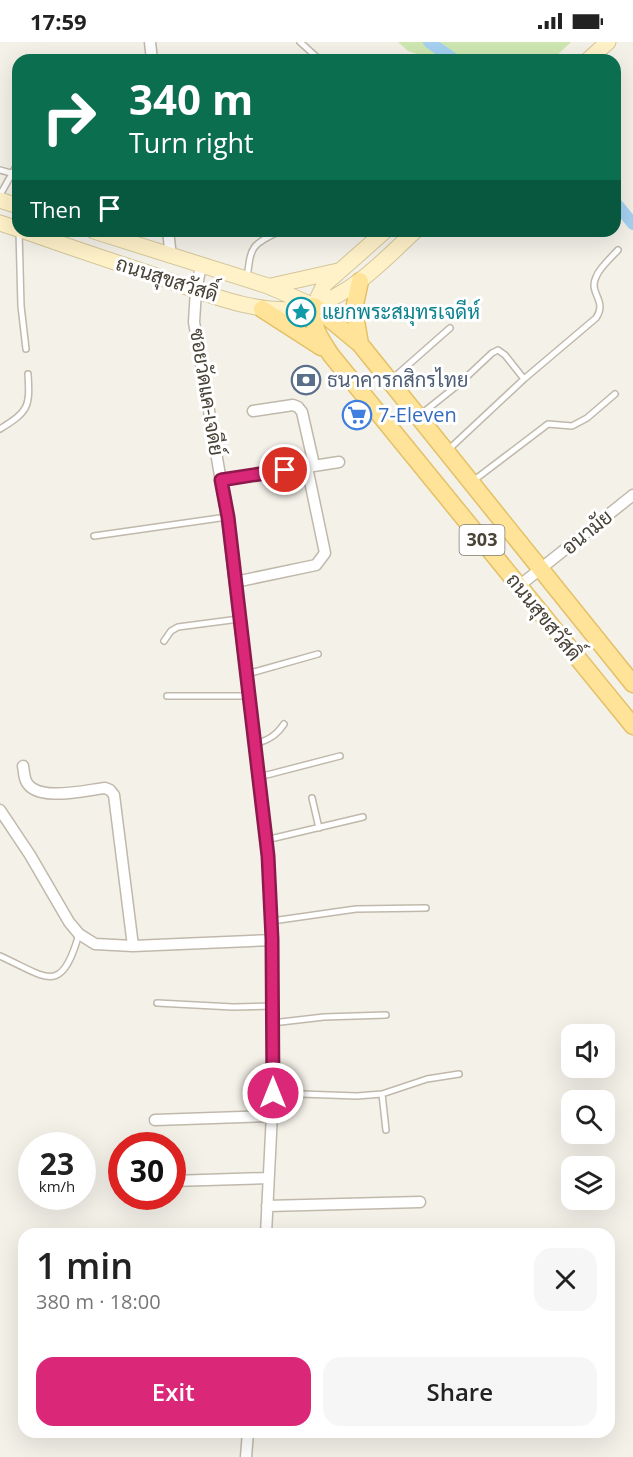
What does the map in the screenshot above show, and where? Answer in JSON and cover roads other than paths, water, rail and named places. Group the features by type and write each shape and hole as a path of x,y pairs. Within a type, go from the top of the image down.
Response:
{"main road":[{"path":"595,54 608,42"},
{"name":"ถนนสุขสวัสดิ์","path":"41,237 196,290 262,309 288,310 314,306 360,281 408,237"},
{"name":"ถนนสุขสวัสดิ์","path":"130,237 171,256 268,286 314,306 360,344 633,684"},
{"path":"314,306 324,285 378,237"},
{"path":"268,286 338,271"},
{"path":"360,281 354,309 360,344"},
{"name":"ถนนสุขสวัสดิ์","path":"314,306 314,327 331,355 633,726"},
{"path":"262,309 305,335 331,355"}],"street":[{"path":"169,237 171,256"},
{"name":"ซอยวัดแค-เจดีย์","path":"201,266 196,290 194,322 228,517 266,840 272,921 273,1093 266,1228"},
{"path":"235,582 316,565 325,553 302,412 293,405 253,411"},
{"path":"221,480 339,462"},
{"name":"อนามัย","path":"519,586 633,495"},
{"path":"23,766 26,780 38,791 51,794 105,788 114,795 133,946"},
{"path":"0,810 30,855 69,922 79,934 95,944 133,946 272,939"},
{"path":"155,1120 272,1116"},
{"path":"186,1181 268,1178"},
{"path":"267,1206 420,1202"},
{"path":"246,1457 248,1438"}],"lane":[{"path":"300,42 313,54"},
{"path":"0,195 12,178"},
{"path":"19,237 21,306 26,349"},
{"path":"247,281 250,254 256,243 268,237"},
{"path":"446,451 524,379 596,318 601,310 593,285 596,274 618,250"},
{"path":"390,381 450,328"},
{"path":"418,416 459,384 492,352 498,351 505,355 524,379"},
{"path":"0,429 24,411 29,400 28,374"},
{"path":"471,482 548,424 572,426 587,418 615,394"},
{"path":"94,536 228,517"},
{"path":"164,641 171,631 178,627 239,619"},
{"path":"246,675 318,654"},
{"path":"167,696 249,696"},
{"path":"255,744 269,740 284,724"},
{"path":"259,777 340,756"},
{"path":"312,798 319,828"},
{"path":"266,840 363,816"},
{"path":"272,921 356,909 426,908"},
{"path":"0,956 48,977 57,976 63,972 73,956 79,934"},
{"path":"157,1003 233,1007 272,1006"},
{"path":"272,1023 324,1017 386,1015"},
{"path":"273,1093 357,1096 382,1094 427,1079 459,1074"},
{"path":"382,1094 386,1130"}],"waterway":[{"path":"429,42 446,54"},
{"path":"621,209 633,224"}],"place":[{"name":"แยกพระสมุทรเจดีห์","path":"301,312"},
{"name":"ธนาคารกสิกรไทย","path":"306,380"},
{"name":"7-Eleven","path":"357,415"}]}
